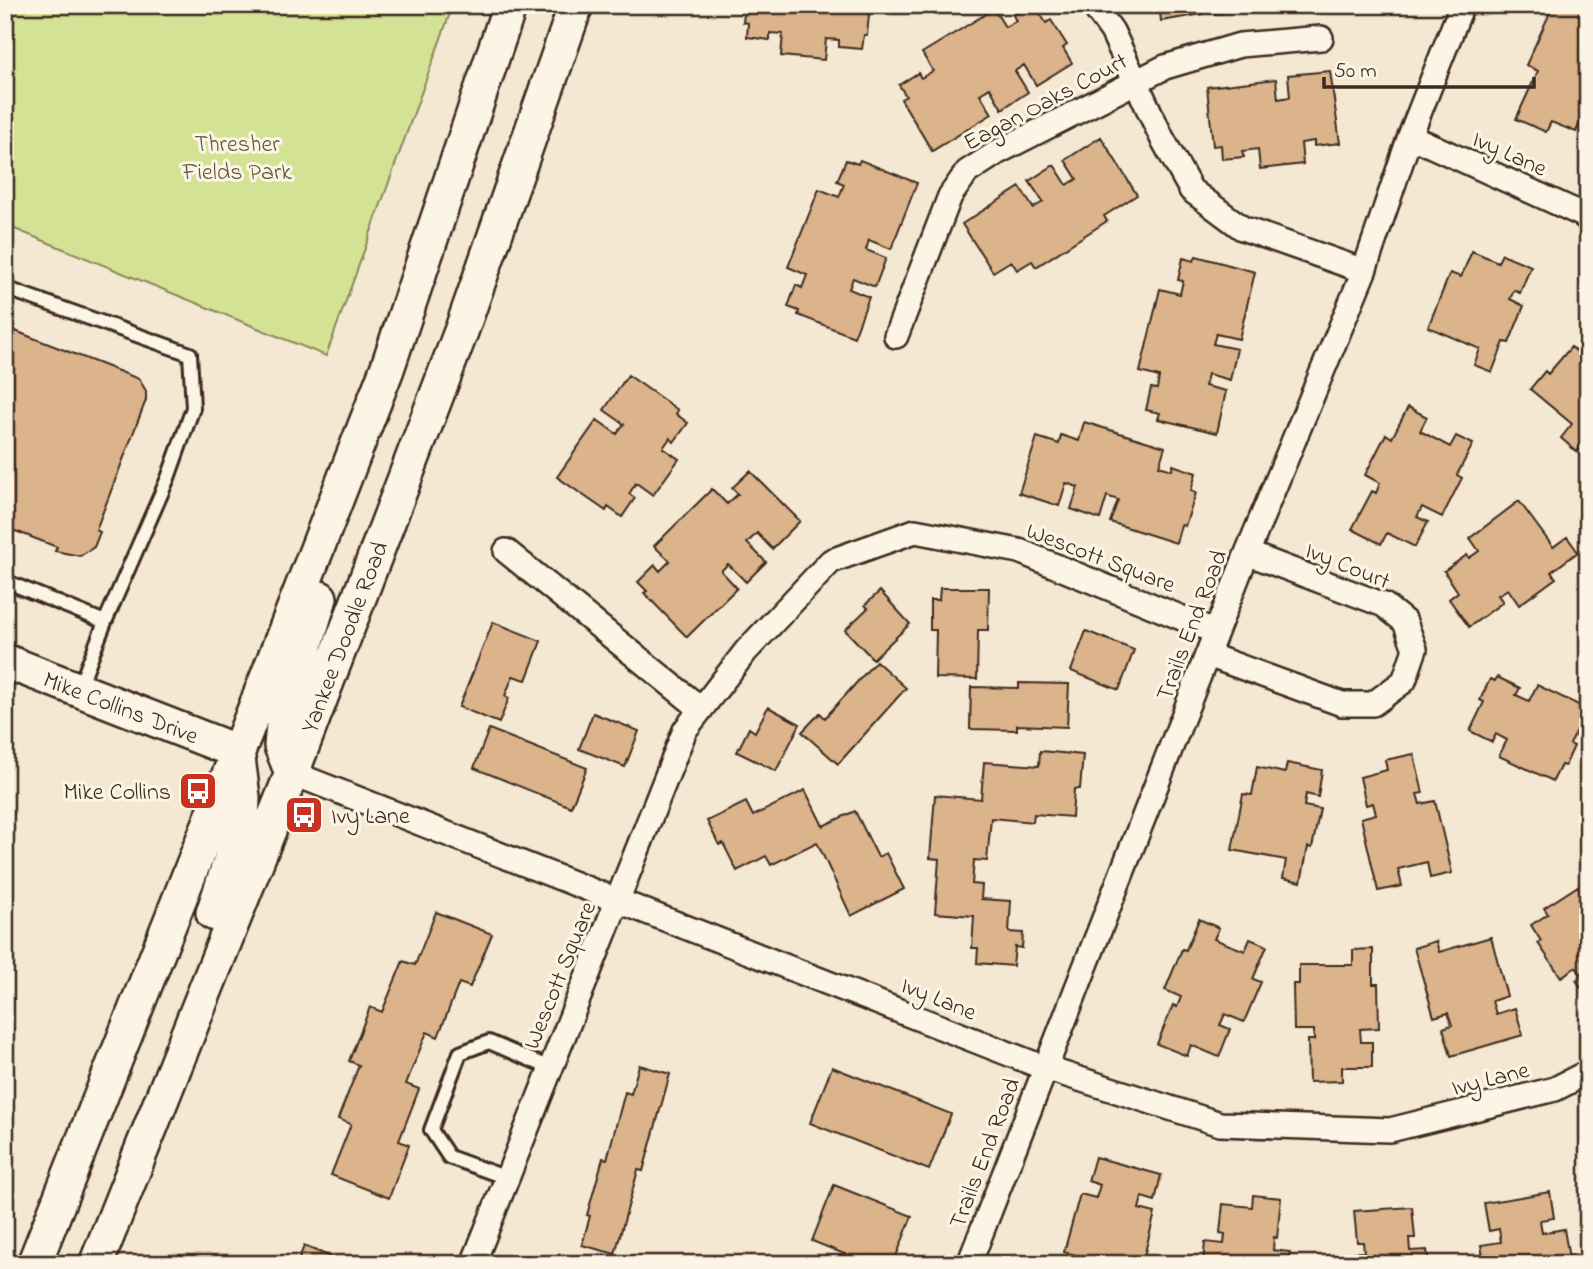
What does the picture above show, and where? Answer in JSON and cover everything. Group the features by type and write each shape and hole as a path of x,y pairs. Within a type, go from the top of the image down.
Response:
{"main road":[{"path":"34,1264 387,369 510,5"},
{"name":"Yankee Doodle Road","path":"95,1264 292,773 462,329 576,5"},
{"path":"292,773 281,746 284,716 309,631 359,491 387,369"},
{"name":"Mike Collins Drive","path":"5,662 237,752"},
{"path":"95,1264 116,1165 220,894 242,826 243,797 237,752"}],"street":[{"path":"1093,5 1112,31 1162,138 1191,190 1242,228 1364,271"},
{"name":"Trails End Road","path":"969,1264 1247,553 1364,271 1410,136 1462,5"},
{"name":"Eagan Oaks Court","path":"896,336 950,196 967,172 998,152 1165,67 1240,45 1321,38"},
{"name":"Ivy Lane","path":"1410,136 1588,219"},
{"name":"Wescott Square","path":"473,1264 685,730 746,651 831,561 915,531 1019,551 1216,632"},
{"path":"506,551 701,709"},
{"name":"Ivy Court","path":"1208,655 1342,704 1373,704 1404,681 1415,649 1405,622 1384,606 1247,553"},
{"name":"Ivy Lane","path":"292,773 1045,1068 1220,1124 1390,1130 1555,1089 1588,1072"}],"lane":[{"path":"5,288 190,354 193,408 168,478 105,622 79,690"},
{"path":"5,581 105,622"},
{"path":"507,1178 449,1157 431,1130 460,1053 489,1042 550,1068"}],"green space":[{"name":"Thresher Fields Park","path":"5,5 453,5 326,356 5,225"}],"building":[{"path":"745,5 870,5 867,35 864,35 862,49 839,47 839,40 826,39 824,60 781,56 783,34 770,33 770,40 747,37 748,23 743,22"},
{"path":"1029,5 1035,5 1046,23 1051,20 1067,45 1063,48 1072,63 1036,85 1024,65 1015,71 1028,92 1002,109 990,88 980,94 992,114 932,151 901,99 906,96 899,85 918,73 921,78 933,71 922,53 994,9 1005,27 1016,21 1013,15"},
{"path":"1159,5 1201,5 1203,14 1161,21"},
{"path":"1213,5 1245,5 1245,9 1215,14"},
{"path":"1561,5 1582,5 1578,15 1588,20 1588,93 1586,92 1581,103 1587,106 1576,132 1551,122 1546,132 1516,119 1538,71 1526,65 1553,6 1559,9"},
{"path":"1330,71 1340,143 1314,146 1314,141 1301,143 1303,164 1260,169 1258,149 1242,151 1244,157 1222,159 1221,145 1213,146 1207,87 1276,79 1278,99 1290,97 1288,75"},
{"path":"1101,137 1137,195 1104,216 1107,221 1036,267 1032,261 1017,270 1011,261 993,272 962,224 1020,187 1033,208 1043,202 1029,181 1054,165 1067,185 1077,179 1065,160"},
{"path":"846,160 858,164 860,160 917,183 891,249 869,240 866,250 886,258 875,287 853,278 849,289 869,297 854,337 798,315 799,311 788,307 796,285 802,288 807,275 788,267 819,189 839,197 844,184 837,181"},
{"path":"1472,251 1498,262 1502,254 1531,266 1520,293 1514,290 1510,299 1524,306 1509,343 1504,342 1492,372 1474,365 1480,349 1428,327 1450,273 1461,277"},
{"path":"1196,256 1255,272 1239,339 1216,334 1213,344 1237,349 1230,380 1208,374 1205,386 1226,391 1217,433 1158,419 1160,413 1146,410 1151,388 1157,389 1159,377 1140,372 1160,289 1180,294 1183,281 1178,280 1183,258 1194,261"},
{"path":"5,327 139,379 146,391 146,400 96,530 100,532 94,547 80,556 55,551 57,547 5,527"},
{"path":"1588,338 1588,439 1577,452 1561,438 1572,424 1530,389 1545,371 1548,374 1571,347 1576,351"},
{"path":"628,375 678,410 676,414 688,423 674,442 670,438 663,448 679,459 653,495 636,483 629,494 635,498 622,517 608,507 606,511 557,477 597,420 617,434 624,424 604,410"},
{"path":"1408,407 1427,417 1420,431 1450,447 1456,436 1473,444 1457,475 1462,478 1442,517 1422,507 1417,517 1428,522 1415,547 1387,533 1381,544 1352,529 1372,491 1376,493 1380,483 1365,475 1386,434 1392,438"},
{"path":"1084,422 1165,447 1159,466 1172,470 1173,465 1196,473 1191,491 1196,493 1176,543 1110,522 1118,500 1107,496 1100,519 1071,509 1078,487 1066,483 1059,506 1019,493 1037,437 1059,444 1061,435 1079,441"},
{"path":"750,471 800,521 772,549 757,533 747,543 766,562 746,582 728,564 721,571 737,588 687,637 644,593 647,591 638,582 655,565 660,571 670,561 654,546 712,489 727,504 738,494 732,488"},
{"path":"1519,501 1553,547 1567,537 1578,552 1551,572 1556,578 1519,605 1508,589 1498,595 1503,602 1469,627 1449,599 1458,592 1444,571 1467,555 1469,558 1479,551 1470,538"},
{"path":"940,588 989,588 988,630 978,630 977,679 935,678 936,630 930,630 930,600 939,600"},
{"path":"880,591 910,624 873,659 845,630 868,608 865,605"},
{"path":"493,622 541,641 526,680 513,676 505,696 509,698 499,723 459,707"},
{"path":"1086,631 1134,650 1119,690 1071,671"},
{"path":"876,661 906,688 838,764 802,732 820,713 825,718"},
{"path":"1497,677 1520,688 1516,695 1529,701 1537,685 1585,708 1583,713 1588,716 1588,736 1577,731 1570,744 1574,746 1565,766 1561,765 1553,781 1499,756 1507,740 1496,734 1492,742 1470,731 1484,702 1480,700 1490,679 1495,681"},
{"path":"1019,683 1069,684 1067,727 1017,725 1017,730 970,729 971,687 1019,688"},
{"path":"768,707 800,724 776,771 737,752 749,728 755,732"},
{"path":"593,713 639,731 625,767 579,749"},
{"path":"489,729 587,768 571,807 474,768"},
{"path":"1040,751 1083,755 1080,789 1074,789 1072,817 1034,814 1033,822 991,818 987,861 974,860 972,884 982,885 981,899 1011,901 1009,932 1023,933 1022,948 1015,947 1013,966 977,963 978,948 972,948 974,916 935,913 939,859 930,858 935,795 981,799 984,762 1039,766"},
{"path":"1414,754 1423,793 1417,794 1420,804 1435,801 1452,873 1430,878 1427,862 1398,869 1402,886 1378,891 1361,818 1376,814 1373,803 1366,805 1360,777 1387,770 1385,760"},
{"path":"1287,763 1322,770 1318,797 1306,794 1304,806 1320,809 1301,882 1283,878 1286,860 1232,850 1243,794 1252,795 1257,767 1285,773"},
{"path":"805,790 823,826 855,811 878,857 886,853 904,889 851,916 817,842 771,865 766,856 737,871 723,843 719,845 707,821 746,802 753,816"},
{"path":"1578,886 1581,891 1588,886 1588,998 1576,980 1582,976 1576,967 1561,977 1538,943 1541,941 1531,925 1548,914 1544,908"},
{"path":"436,912 492,934 470,987 459,983 438,1037 427,1032 406,1084 419,1089 399,1141 409,1145 389,1198 331,1175 351,1124 338,1119 359,1065 349,1061 370,1007 382,1012 403,961 415,965"},
{"path":"1199,919 1219,928 1214,939 1245,951 1250,939 1267,946 1253,979 1261,982 1244,1022 1225,1014 1220,1025 1230,1029 1219,1057 1191,1045 1187,1056 1157,1044 1173,1005 1177,1007 1181,997 1165,990 1182,949 1186,950"},
{"path":"1491,937 1507,996 1492,1001 1496,1014 1515,1008 1523,1035 1451,1056 1443,1028 1452,1025 1448,1013 1434,1017 1414,948 1436,941 1439,952"},
{"path":"1373,949 1373,984 1378,984 1379,1028 1360,1029 1361,1042 1372,1042 1372,1067 1342,1067 1342,1081 1309,1082 1308,1040 1314,1040 1314,1030 1294,1030 1293,984 1299,984 1299,965 1353,965 1353,950"},
{"path":"639,1065 670,1074 643,1171 638,1170 615,1254 582,1245 590,1216 587,1215 603,1158 607,1159 625,1092 631,1094"},
{"path":"832,1067 951,1114 929,1170 810,1123"},
{"path":"1095,1157 1161,1175 1155,1201 1142,1197 1139,1209 1155,1213 1142,1264 1117,1264 1095,1256 1094,1260 1064,1252 1080,1194 1096,1198 1100,1185 1088,1181"},
{"path":"834,1185 912,1216 893,1264 869,1264 812,1241"},
{"path":"1550,1192 1554,1218 1540,1220 1542,1233 1564,1229 1570,1264 1484,1264 1481,1245 1501,1242 1499,1229 1489,1231 1484,1203"},
{"path":"1253,1195 1281,1198 1277,1238 1274,1237 1273,1250 1290,1252 1288,1264 1203,1264 1205,1242 1224,1244 1225,1234 1220,1233 1223,1204 1252,1207"},
{"path":"1412,1207 1415,1238 1409,1238 1410,1251 1427,1250 1429,1264 1349,1264 1349,1253 1364,1252 1363,1242 1357,1242 1354,1211"},
{"path":"304,1246 349,1264 297,1264"}],"place":[{"name":"Mike Collins","path":"198,791"},
{"name":"Ivy Lane","path":"304,815"}]}
